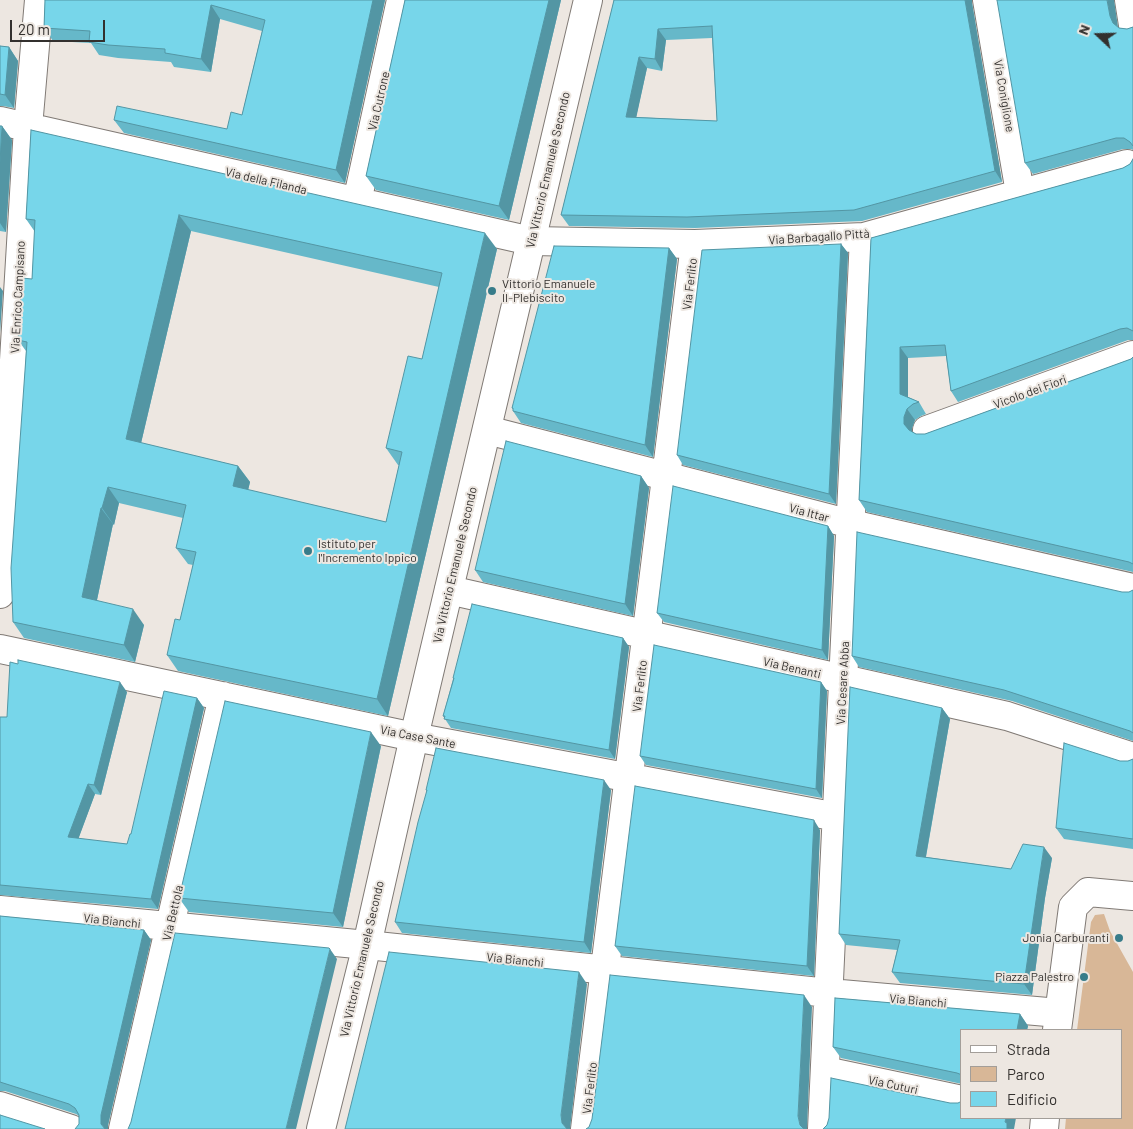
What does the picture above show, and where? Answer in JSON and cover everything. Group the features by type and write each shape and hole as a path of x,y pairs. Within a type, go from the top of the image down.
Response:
{"street":[{"name":"Via Enrico Campisano","path":"0,594 28,127 39,0"},
{"name":"Via Cutrone","path":"356,202 401,0"},
{"name":"Via Vittorio Emanuele Secondo","path":"321,1129 588,0"},
{"name":"Via Coniglione","path":"988,0 1020,193"},
{"path":"1129,0 1133,25"},
{"name":"Via della Filanda","path":"0,121 531,241"},
{"name":"Via Barbagallo Pittà","path":"531,241 695,244 864,237 1127,164"},
{"name":"Via Cesare Abba","path":"822,1129 864,237"},
{"name":"Via Ferlito","path":"584,1129 695,244"},
{"name":"Vicolo dei Fiori","path":"927,430 1133,355"},
{"name":"Via Ittar","path":"487,430 851,524 1133,588"},
{"name":"Via Benanti","path":"449,590 1007,716 1133,757"},
{"name":"Via Case Sante","path":"0,649 414,737 837,817"},
{"name":"Via Bettola","path":"123,1129 223,696"},
{"path":"1058,1022 1073,907 1088,892 1133,896"},
{"name":"Via Bianchi","path":"0,910 366,945 828,993 1030,1011 1058,1022"},
{"name":"Via Cuturi","path":"825,1071 960,1100"},
{"path":"0,1106 71,1129"}],"green space":[{"path":"1104,914 1110,931 1133,972 1133,1129 1065,1129 1066,1119 1123,1119 1123,1029 1077,1029 1091,922 1095,915"}],"building":[{"path":"45,0 373,0 336,170 114,120 117,106 227,129 231,112 242,115 265,20 211,5 201,59 165,53 165,49 89,42 90,31 44,28"},
{"path":"405,0 549,0 499,206 366,176"},
{"path":"614,0 965,0 995,171 854,210 687,217 561,215","holes":["712,26 717,121 626,117 639,57 655,59 658,29"]},
{"path":"997,0 1107,0 1113,23 1119,28 1127,29 1133,27 1133,146 1124,138 1116,138 1025,163"},
{"path":"0,46 9,47 5,95 0,94"},
{"path":"0,126 2,126 0,163"},
{"path":"31,130 485,233 377,699 167,655 175,619 180,620 196,552 176,548 186,505 108,487 101,508 82,597 133,609 124,645 13,622 11,568 27,342 18,340 22,278 32,279 35,220 26,219","holes":["179,215 442,273 422,359 408,356 386,448 402,452 386,522 233,486 238,466 126,439"]},
{"path":"1133,159 1133,331 1127,328 1120,329 951,391 945,345 900,347 900,394 919,402 907,409 904,424 916,434 925,434 1133,357 1133,564 859,500 871,238 1123,168 1130,164"},
{"path":"841,244 829,494 677,455 702,250"},
{"path":"554,246 669,248 645,445 513,411 512,408"},
{"path":"506,441 641,476 625,604 475,570"},
{"path":"673,486 828,526 822,650 657,613"},
{"path":"857,532 1122,592 1133,590 1133,733 1004,690 852,656"},
{"path":"472,604 623,638 609,750 444,719 445,716 443,716"},
{"path":"654,645 821,682 816,789 640,756"},
{"path":"18,660 120,682 94,785 88,784 68,837 127,844 131,834 164,691 197,698 151,899 0,885 0,717 7,717 10,662 18,664"},
{"path":"850,687 942,708 916,856 1011,869 1023,844 1044,847 1024,984 892,972 900,940 839,934"},
{"path":"225,701 371,732 333,913 179,898"},
{"path":"1064,743 1120,761 1133,759 1133,839 1056,828"},
{"path":"436,748 604,780 584,942 395,922"},
{"path":"635,786 814,820 807,966 615,946"},
{"path":"0,916 144,930 101,1115 101,1124 105,1129 75,1129 79,1124 79,1115 75,1108 69,1104 0,1082"},
{"path":"175,933 330,949 286,1129 128,1129"},
{"path":"389,952 579,972 561,1115 562,1123 567,1129 345,1129"},
{"path":"610,975 804,995 798,1116 800,1125 804,1129 586,1129 589,1127 592,1119"},
{"path":"835,998 1020,1014 1017,1029 960,1029 960,1074 833,1047"},
{"path":"831,1078 950,1103 960,1102 960,1119 1006,1119 1007,1129 823,1129 827,1125"},
{"path":"0,1115 45,1129 0,1129"}],"place":[{"name":"Vittorio Emanuele II-Plebiscito","path":"492,291"},
{"name":"Istituto per l'Incremento Ippico","path":"308,551"},
{"name":"Jonia Carburanti","path":"1119,938"},
{"name":"Piazza Palestro","path":"1084,977"}]}
